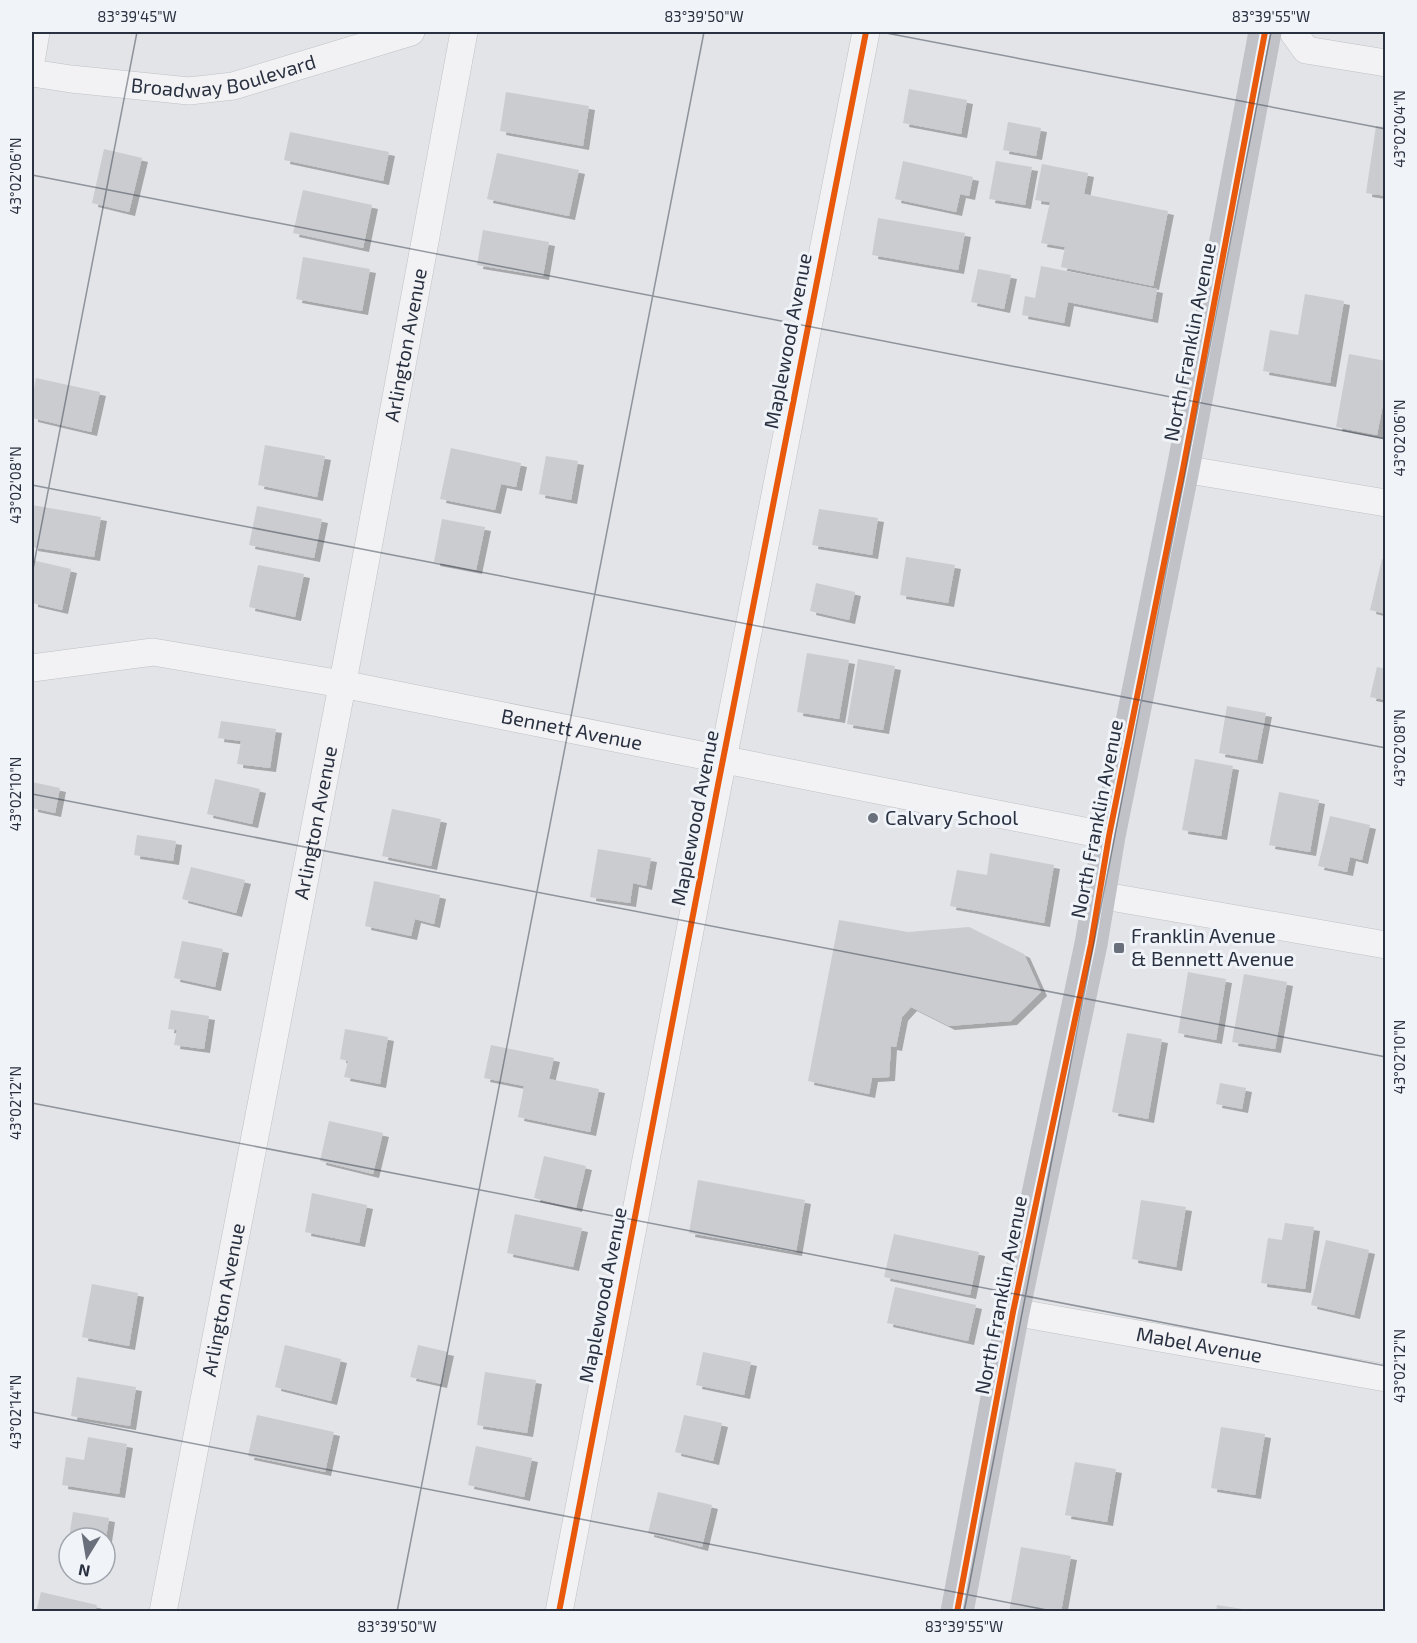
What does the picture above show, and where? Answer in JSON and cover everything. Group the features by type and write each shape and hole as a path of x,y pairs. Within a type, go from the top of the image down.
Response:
{"street":[{"path":"32,56 36,32"},
{"name":"Broadway Boulevard","path":"32,73 189,91 233,86 411,32"},
{"name":"Arlington Avenue","path":"163,1611 465,32"},
{"name":"Maplewood Avenue","path":"559,1611 866,32"},
{"name":"North Franklin Avenue","path":"957,1611 1013,1312 1091,944 1109,836 1183,469 1265,32"},
{"path":"1293,32 1306,50 1386,63"},
{"path":"1183,469 1386,503"},
{"name":"Bennett Avenue","path":"32,668 153,652 342,684 1109,836"},
{"path":"1099,895 1386,945"},
{"name":"Mabel Avenue","path":"1013,1312 1386,1378"}],"building":[{"path":"909,89 967,100 961,134 903,123"},
{"path":"506,92 589,106 583,146 500,131"},
{"path":"1008,122 1041,128 1036,156 1003,150"},
{"path":"1376,126 1386,127 1386,196 1366,193"},
{"path":"290,132 389,152 383,181 284,160"},
{"path":"104,149 142,158 129,212 92,203"},
{"path":"497,153 579,170 569,216 487,199"},
{"path":"903,161 973,177 969,196 960,194 956,212 895,199"},
{"path":"996,161 1032,167 1025,205 989,199"},
{"path":"1042,164 1088,173 1084,194 1168,211 1153,286 1061,267 1065,247 1041,243 1050,202 1035,200"},
{"path":"303,190 372,205 363,248 293,233"},
{"path":"878,218 965,233 958,270 872,255"},
{"path":"483,230 549,242 543,276 477,265"},
{"path":"303,257 370,269 362,311 296,299"},
{"path":"1041,266 1157,289 1152,319 1068,302 1064,323 1022,315 1025,296 1035,298"},
{"path":"978,269 1011,275 1004,309 971,302"},
{"path":"1305,294 1344,301 1330,383 1263,371 1270,330 1298,335"},
{"path":"1349,354 1386,361 1386,389 1377,435 1336,427"},
{"path":"36,378 100,392 91,432 32,418 32,399"},
{"path":"265,445 325,456 317,497 258,485"},
{"path":"451,448 521,463 516,487 501,484 495,510 440,499"},
{"path":"546,456 578,461 571,500 539,494"},
{"path":"32,505 101,517 94,557 32,547"},
{"path":"257,506 322,519 314,558 249,545"},
{"path":"819,509 878,518 872,555 812,545"},
{"path":"442,519 485,527 476,570 434,562"},
{"path":"906,557 955,565 948,603 900,595"},
{"path":"1382,559 1386,560 1386,614 1370,610"},
{"path":"32,560 71,569 62,610 32,603"},
{"path":"258,565 304,574 295,617 249,607"},
{"path":"816,583 855,592 849,620 810,611"},
{"path":"807,653 849,660 839,719 797,712"},
{"path":"858,659 895,666 883,730 847,724"},
{"path":"1377,667 1386,669 1386,700 1370,697"},
{"path":"1227,706 1266,713 1257,760 1219,753"},
{"path":"221,721 276,729 270,768 237,764 241,741 218,738"},
{"path":"1195,759 1233,766 1221,836 1182,830"},
{"path":"215,779 260,789 252,824 207,814"},
{"path":"32,782 60,788 55,813 32,808"},
{"path":"1279,792 1319,800 1310,852 1269,845"},
{"path":"392,809 441,819 431,866 382,856"},
{"path":"1330,816 1370,825 1362,860 1350,857 1347,872 1318,866"},
{"path":"137,835 176,841 173,861 134,855"},
{"path":"598,849 651,858 646,886 633,883 630,903 590,897"},
{"path":"990,853 1054,865 1044,923 950,906 957,870 987,875"},
{"path":"191,867 245,880 236,913 182,899"},
{"path":"374,881 440,895 434,924 415,919 411,936 365,926"},
{"path":"839,920 908,932 969,927 1024,954 1041,992 1011,1021 949,1026 911,1007 902,1017 896,1047 891,1046 889,1077 872,1078 869,1094 808,1081"},
{"path":"182,941 223,949 215,987 174,978"},
{"path":"1188,972 1226,979 1216,1040 1178,1033"},
{"path":"1244,974 1287,982 1275,1049 1232,1042"},
{"path":"171,1010 209,1016 204,1049 174,1045 177,1030 168,1029"},
{"path":"345,1029 388,1037 380,1084 344,1077 348,1061 340,1059"},
{"path":"1127,1033 1162,1039 1148,1119 1112,1112"},
{"path":"491,1045 554,1058 549,1079 599,1089 590,1132 518,1117 524,1086 484,1078"},
{"path":"1220,1083 1246,1088 1242,1109 1216,1104"},
{"path":"329,1121 383,1133 373,1174 320,1161"},
{"path":"544,1156 586,1166 576,1208 534,1198"},
{"path":"698,1180 805,1200 796,1252 689,1233"},
{"path":"312,1193 367,1205 359,1243 305,1232"},
{"path":"1141,1200 1186,1207 1176,1267 1132,1259"},
{"path":"515,1214 582,1228 573,1267 507,1253"},
{"path":"1285,1223 1314,1227 1305,1289 1261,1283 1268,1238 1282,1240"},
{"path":"894,1234 979,1252 970,1295 884,1277"},
{"path":"1326,1240 1369,1250 1354,1315 1311,1305"},
{"path":"92,1284 138,1293 129,1346 82,1337"},
{"path":"895,1287 976,1305 968,1341 887,1323"},
{"path":"285,1345 341,1359 331,1401 275,1387"},
{"path":"418,1345 448,1352 441,1384 410,1377"},
{"path":"703,1352 751,1362 744,1395 696,1385"},
{"path":"485,1372 536,1380 527,1433 477,1425"},
{"path":"77,1377 136,1387 130,1426 71,1416"},
{"path":"257,1415 334,1432 325,1472 248,1456"},
{"path":"684,1415 722,1423 713,1461 675,1452"},
{"path":"1221,1427 1265,1434 1255,1495 1211,1488"},
{"path":"88,1437 127,1444 119,1494 62,1485 66,1457 84,1460"},
{"path":"476,1446 532,1458 524,1497 468,1485"},
{"path":"1075,1462 1116,1469 1107,1522 1065,1515"},
{"path":"658,1492 712,1505 702,1547 648,1533"},
{"path":"73,1512 109,1518 108,1526 71,1526"},
{"path":"1021,1547 1071,1556 1061,1612 1009,1612"},
{"path":"41,1592 97,1605 95,1612 36,1612"},
{"path":"1217,1605 1249,1610 1249,1612 1216,1612"}],"cycle path":[{"path":"559,1612 866,32"},
{"path":"957,1612 1013,1312 1091,944 1109,836 1183,469 1265,32"}],"place":[{"name":"Calvary School","path":"873,818"},
{"name":"Franklin Avenue & Bennett Avenue","path":"1119,948"}]}
